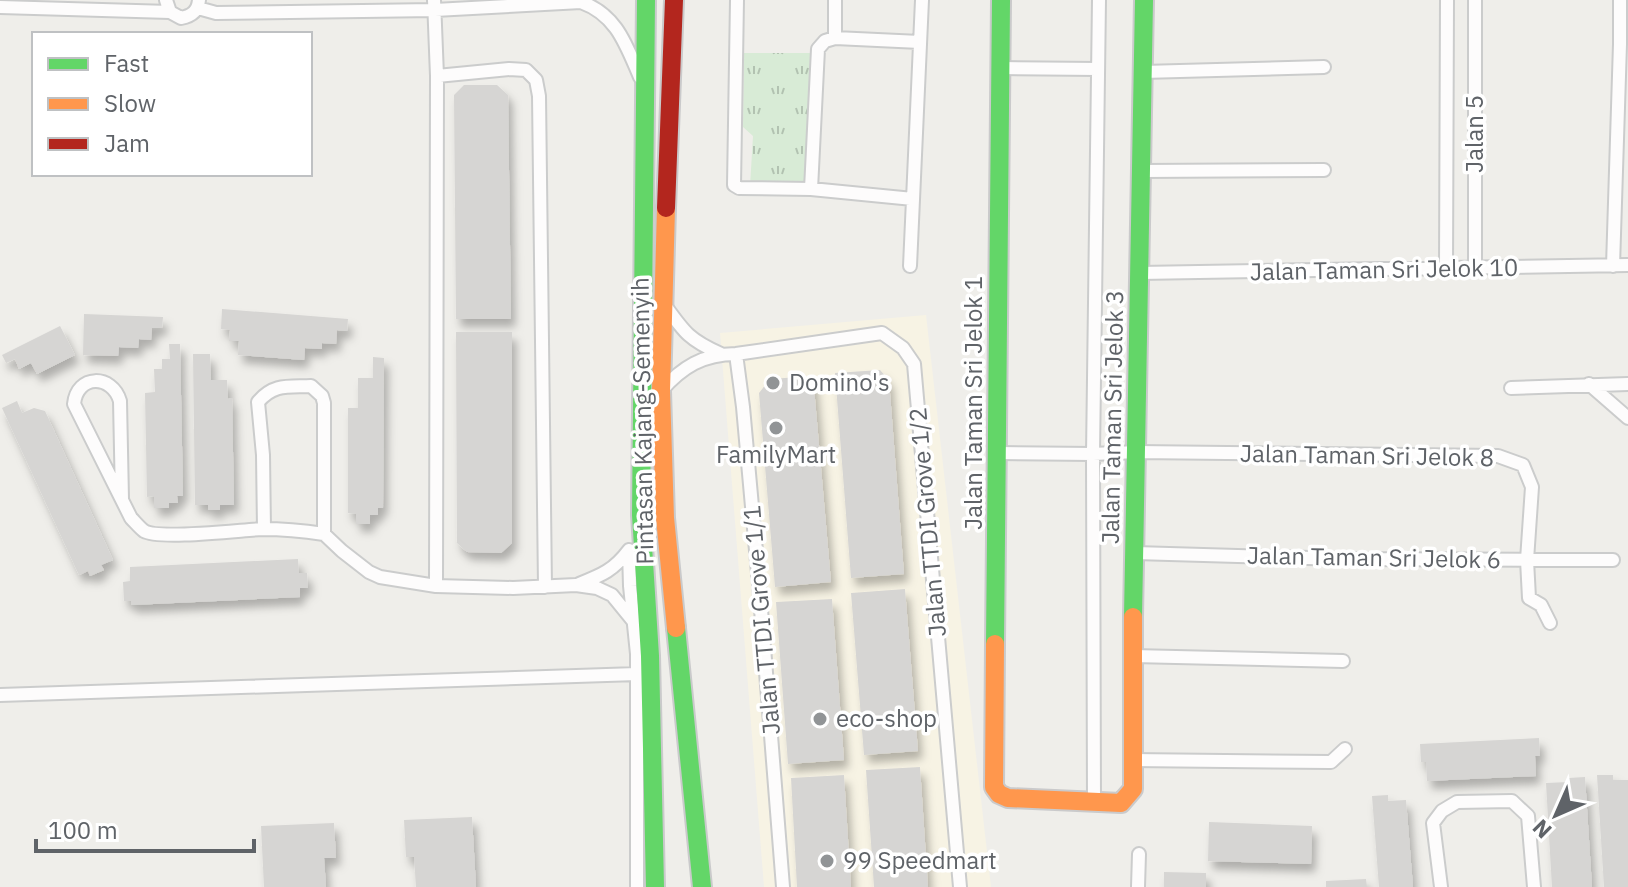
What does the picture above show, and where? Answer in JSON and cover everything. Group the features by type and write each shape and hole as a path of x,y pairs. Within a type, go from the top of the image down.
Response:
{"main road":[{"name":"Pintasan Kajang-Semenyih","path":"646,0 641,515 650,656 655,887"},
{"name":"Pintasan Kajang-Semenyih","path":"674,0 662,302 665,518 702,887"},
{"name":"Jalan Taman Sri Jelok 1","path":"1001,0 994,787 999,794 1008,798"},
{"name":"Jalan Taman Sri Jelok 3","path":"1008,798 1121,803 1133,789 1131,760 1144,0"}],"street":[{"path":"737,0 734,185 739,188 811,189 913,199"},
{"path":"835,0 835,38"},
{"path":"910,266 922,0"},
{"name":"Jalan Taman Sri Jelok 3","path":"1094,803 1093,454 1099,0"},
{"path":"1446,269 1447,0"},
{"name":"Jalan 5","path":"1475,0 1475,269"},
{"path":"1613,266 1624,44 1620,0"},
{"path":"0,7 168,6 181,18 188,17 198,4 216,13 581,2 595,7 618,30 646,91"},
{"path":"434,5 437,76 436,586"},
{"path":"811,189 818,49 825,41 835,38 920,42"},
{"path":"1143,72 1324,67"},
{"path":"1001,68 1098,69"},
{"path":"437,76 509,69 526,70 536,80 539,96 545,587"},
{"path":"1141,171 1324,170"},
{"name":"Jalan Taman Sri Jelok 10","path":"1140,273 1628,265"},
{"path":"662,302 682,330 697,344 721,354"},
{"name":"Jalan TTDI Grove 1/2","path":"721,354 882,333 903,348 914,364 960,887"},
{"path":"661,391 676,374 694,363 721,354"},
{"name":"Jalan TTDI Grove 1/1","path":"736,354 759,584 783,887"},
{"path":"122,499 118,393 106,382 87,383 76,394 74,404 131,518 145,532 161,534 264,529 324,534 369,572 393,580 436,586 576,585 597,588 612,595 634,622"},
{"path":"1589,384 1628,418"},
{"path":"1511,388 1628,384"},
{"path":"264,529 263,455 258,402 274,388 311,386 322,396 324,403 324,534"},
{"name":"Jalan Taman Sri Jelok 8","path":"998,453 1498,456 1523,465 1532,487 1527,560 1529,598 1541,605 1550,623"},
{"path":"576,585 603,575 618,564 629,550 641,515"},
{"path":"629,550 637,674 637,887"},
{"name":"Jalan Taman Sri Jelok 6","path":"1135,553 1332,559 1613,560"},
{"path":"1133,656 1343,661"},
{"path":"0,695 637,674"},
{"path":"1131,760 1331,762 1345,749"},
{"path":"1441,887 1433,823 1442,811 1457,802 1512,801 1528,816 1534,887"},
{"path":"1138,887 1139,854"}],"shaded area":[{"path":"926,315 991,887 764,887 720,333"}],"green space":[{"path":"744,53 810,53 807,185 750,186 753,136 743,127"}],"building":[{"path":"464,85 497,85 508,95 511,319 456,319 454,95"},
{"path":"222,309 348,319 347,331 337,330 336,344 322,343 322,349 305,348 304,360 238,355 239,341 229,341 230,330 221,329"},
{"path":"84,314 163,317 162,328 152,328 151,340 139,339 138,348 119,347 118,356 83,355"},
{"path":"60,326 75,355 37,374 31,363 19,369 15,359 6,363 2,355"},
{"path":"456,332 512,332 512,543 501,553 467,552 457,543"},
{"path":"169,344 180,344 183,496 177,496 178,503 169,503 169,508 154,508 154,496 147,497 145,393 155,392 154,369 162,369 162,359 170,359"},
{"path":"193,354 210,354 211,380 227,380 228,399 232,398 234,505 220,505 220,510 208,510 208,505 195,505"},
{"path":"373,357 384,358 383,508 378,508 378,515 370,515 370,524 356,524 356,514 348,513 348,408 358,408 358,378 373,378"},
{"path":"880,370 889,380 904,574 851,578 835,373"},
{"path":"813,376 831,582 775,587 759,393 770,379"},
{"path":"17,401 22,413 34,408 45,411 113,560 101,565 104,570 90,576 88,571 79,575 2,408"},
{"path":"298,559 299,573 307,573 308,588 300,588 300,597 132,605 131,601 124,601 123,582 130,581 130,567"},
{"path":"905,589 918,751 864,755 851,593"},
{"path":"832,599 844,760 788,764 776,602"},
{"path":"1539,738 1540,756 1535,756 1536,776 1427,781 1426,762 1421,762 1420,744"},
{"path":"920,767 928,887 874,887 866,770"},
{"path":"844,775 851,887 797,887 791,778"},
{"path":"1597,775 1613,775 1613,780 1628,780 1628,887 1604,887"},
{"path":"1585,777 1592,887 1552,887 1546,783 1569,782 1569,778"},
{"path":"1388,795 1388,801 1406,800 1413,887 1379,887 1372,796"},
{"path":"472,817 476,887 416,887 414,857 406,857 404,820"},
{"path":"1209,822 1312,826 1311,864 1208,861"},
{"path":"334,823 336,858 324,858 326,887 264,887 261,826"},
{"path":"1164,872 1206,873 1206,887 1164,887"},
{"path":"1366,879 1367,887 1326,887 1326,881"}],"traffic: fast":[{"path":"646,0 641,515 650,656 655,887"},
{"path":"995,644 1001,0"},
{"path":"1133,617 1144,0"},
{"path":"676,628 702,887"}],"traffic: slow":[{"path":"666,208 661,391 665,518 676,628"},
{"path":"995,644 994,787 999,794 1008,798 1121,803 1133,789 1133,617"}],"traffic: jam":[{"path":"666,208 674,0"}],"place":[{"name":"Domino's","path":"773,383"},
{"name":"FamilyMart","path":"776,428"},
{"name":"eco-shop","path":"820,719"},
{"name":"99 Speedmart","path":"827,861"}]}
